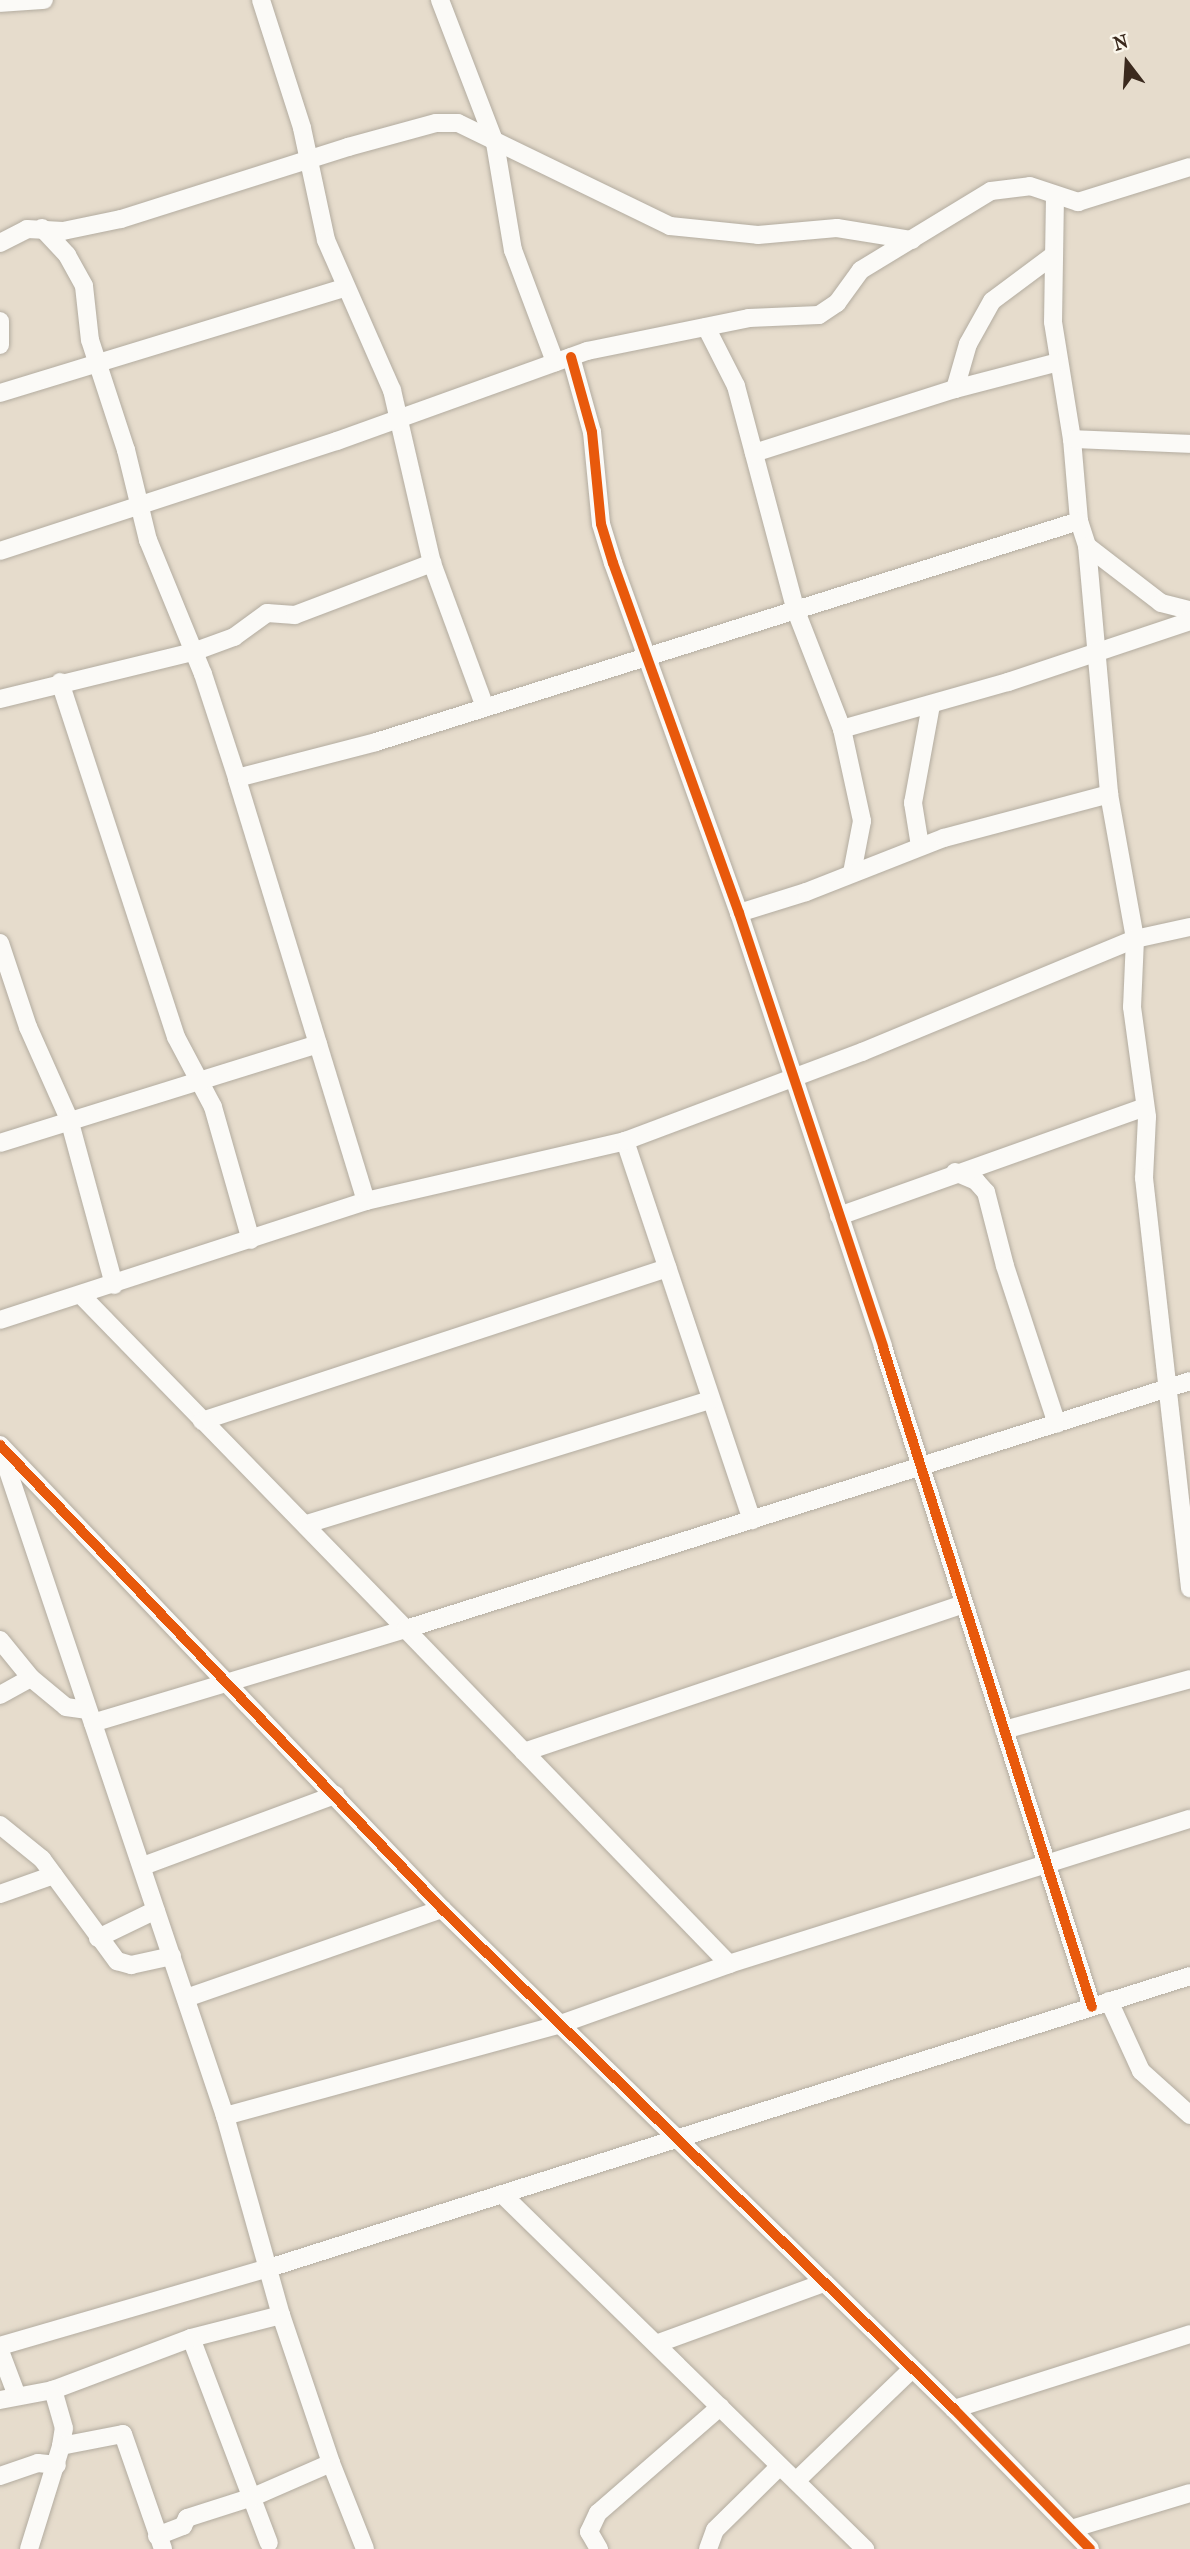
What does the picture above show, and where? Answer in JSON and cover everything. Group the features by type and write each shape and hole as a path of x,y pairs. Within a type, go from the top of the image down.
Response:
{"street":[{"path":"0,3 44,0"},
{"path":"261,0 279,47 309,160 326,240 344,288 378,354 402,418 432,563 485,707"},
{"path":"440,0 495,143 513,250 563,359 595,450 601,524 739,912 920,1464 1047,1866 1100,2004 1142,2071 1190,2115"},
{"path":"0,243 13,233 42,228 63,231 121,219 436,123 458,123 495,143 538,158 670,226 758,235 837,228 912,240"},
{"path":"0,551 402,418 563,359 706,327 826,313 861,270 991,191 1030,186 1077,202 1190,167"},
{"path":"1055,195 1051,257 1059,362 1072,439 1079,521 1087,546 1109,794 1135,939 1133,1034 1145,1107 1144,1178 1190,1588"},
{"path":"42,228 78,271 96,361 164,586 193,652 237,778 366,1201"},
{"path":"955,389 968,344 992,301 1051,257"},
{"path":"0,393 96,361 344,288"},
{"path":"0,321 0,345"},
{"path":"706,327 736,386 796,611 842,729 862,821 852,873"},
{"path":"754,453 955,389 1059,362"},
{"path":"1072,439 1190,444"},
{"path":"237,778 376,742 1079,521"},
{"path":"1087,546 1161,603 1190,610"},
{"path":"0,699 60,682 193,652 234,637 267,613 295,615 432,563"},
{"path":"842,729 931,705 1096,650 1159,635 1190,621"},
{"path":"60,682 176,1037 213,1107 251,1240"},
{"path":"920,846 913,803 931,705"},
{"path":"739,912 920,846 1109,794"},
{"path":"0,1320 366,1201 625,1141 793,1077 1135,939 1190,927"},
{"path":"0,943 28,1027 69,1119 114,1285"},
{"path":"0,1143 69,1119 199,1083 318,1044"},
{"path":"839,1216 956,1172 1145,1107"},
{"path":"625,1141 752,1520"},
{"path":"956,1172 976,1181 986,1192 1005,1266 1057,1424"},
{"path":"202,1422 668,1268"},
{"path":"81,1295 202,1422 307,1524 729,1964"},
{"path":"0,1640 31,1678 66,1707 90,1716 227,1684 1190,1381"},
{"path":"307,1524 710,1400"},
{"path":"0,1447 442,1909 672,2137 954,2409 1090,2549"},
{"path":"0,1447 225,2116 281,2315 331,2463 365,2549"},
{"path":"524,1752 964,1604"},
{"path":"0,1695 31,1678"},
{"path":"1004,1730 1190,1678"},
{"path":"143,1866 335,1795"},
{"path":"225,2116 558,2025 729,1964 1190,1819"},
{"path":"0,1825 42,1859 97,1938 117,1961 131,1965 172,1956"},
{"path":"0,1894 54,1875"},
{"path":"186,1998 442,1909"},
{"path":"97,1938 156,1910"},
{"path":"281,2315 191,2337 54,2390 8,2398 0,2349 269,2268 672,2137 1190,1976"},
{"path":"502,2194 865,2549"},
{"path":"656,2344 824,2283"},
{"path":"954,2409 1190,2333"},
{"path":"191,2337 269,2543"},
{"path":"796,2481 912,2369"},
{"path":"29,2549 57,2465 64,2428 54,2390"},
{"path":"599,2549 589,2532 598,2513 720,2407"},
{"path":"61,2446 117,2432 123,2434 160,2543 183,2526 187,2518 253,2497 331,2463"},
{"path":"0,2476 38,2463 57,2465"},
{"path":"708,2549 716,2530 780,2466"},
{"path":"1071,2529 1190,2493"}],"cycle path":[{"path":"571,357 592,432 601,524 613,563 739,913 883,1347 1092,2007"},
{"path":"0,1445 442,1909 954,2409 1090,2549"}]}
